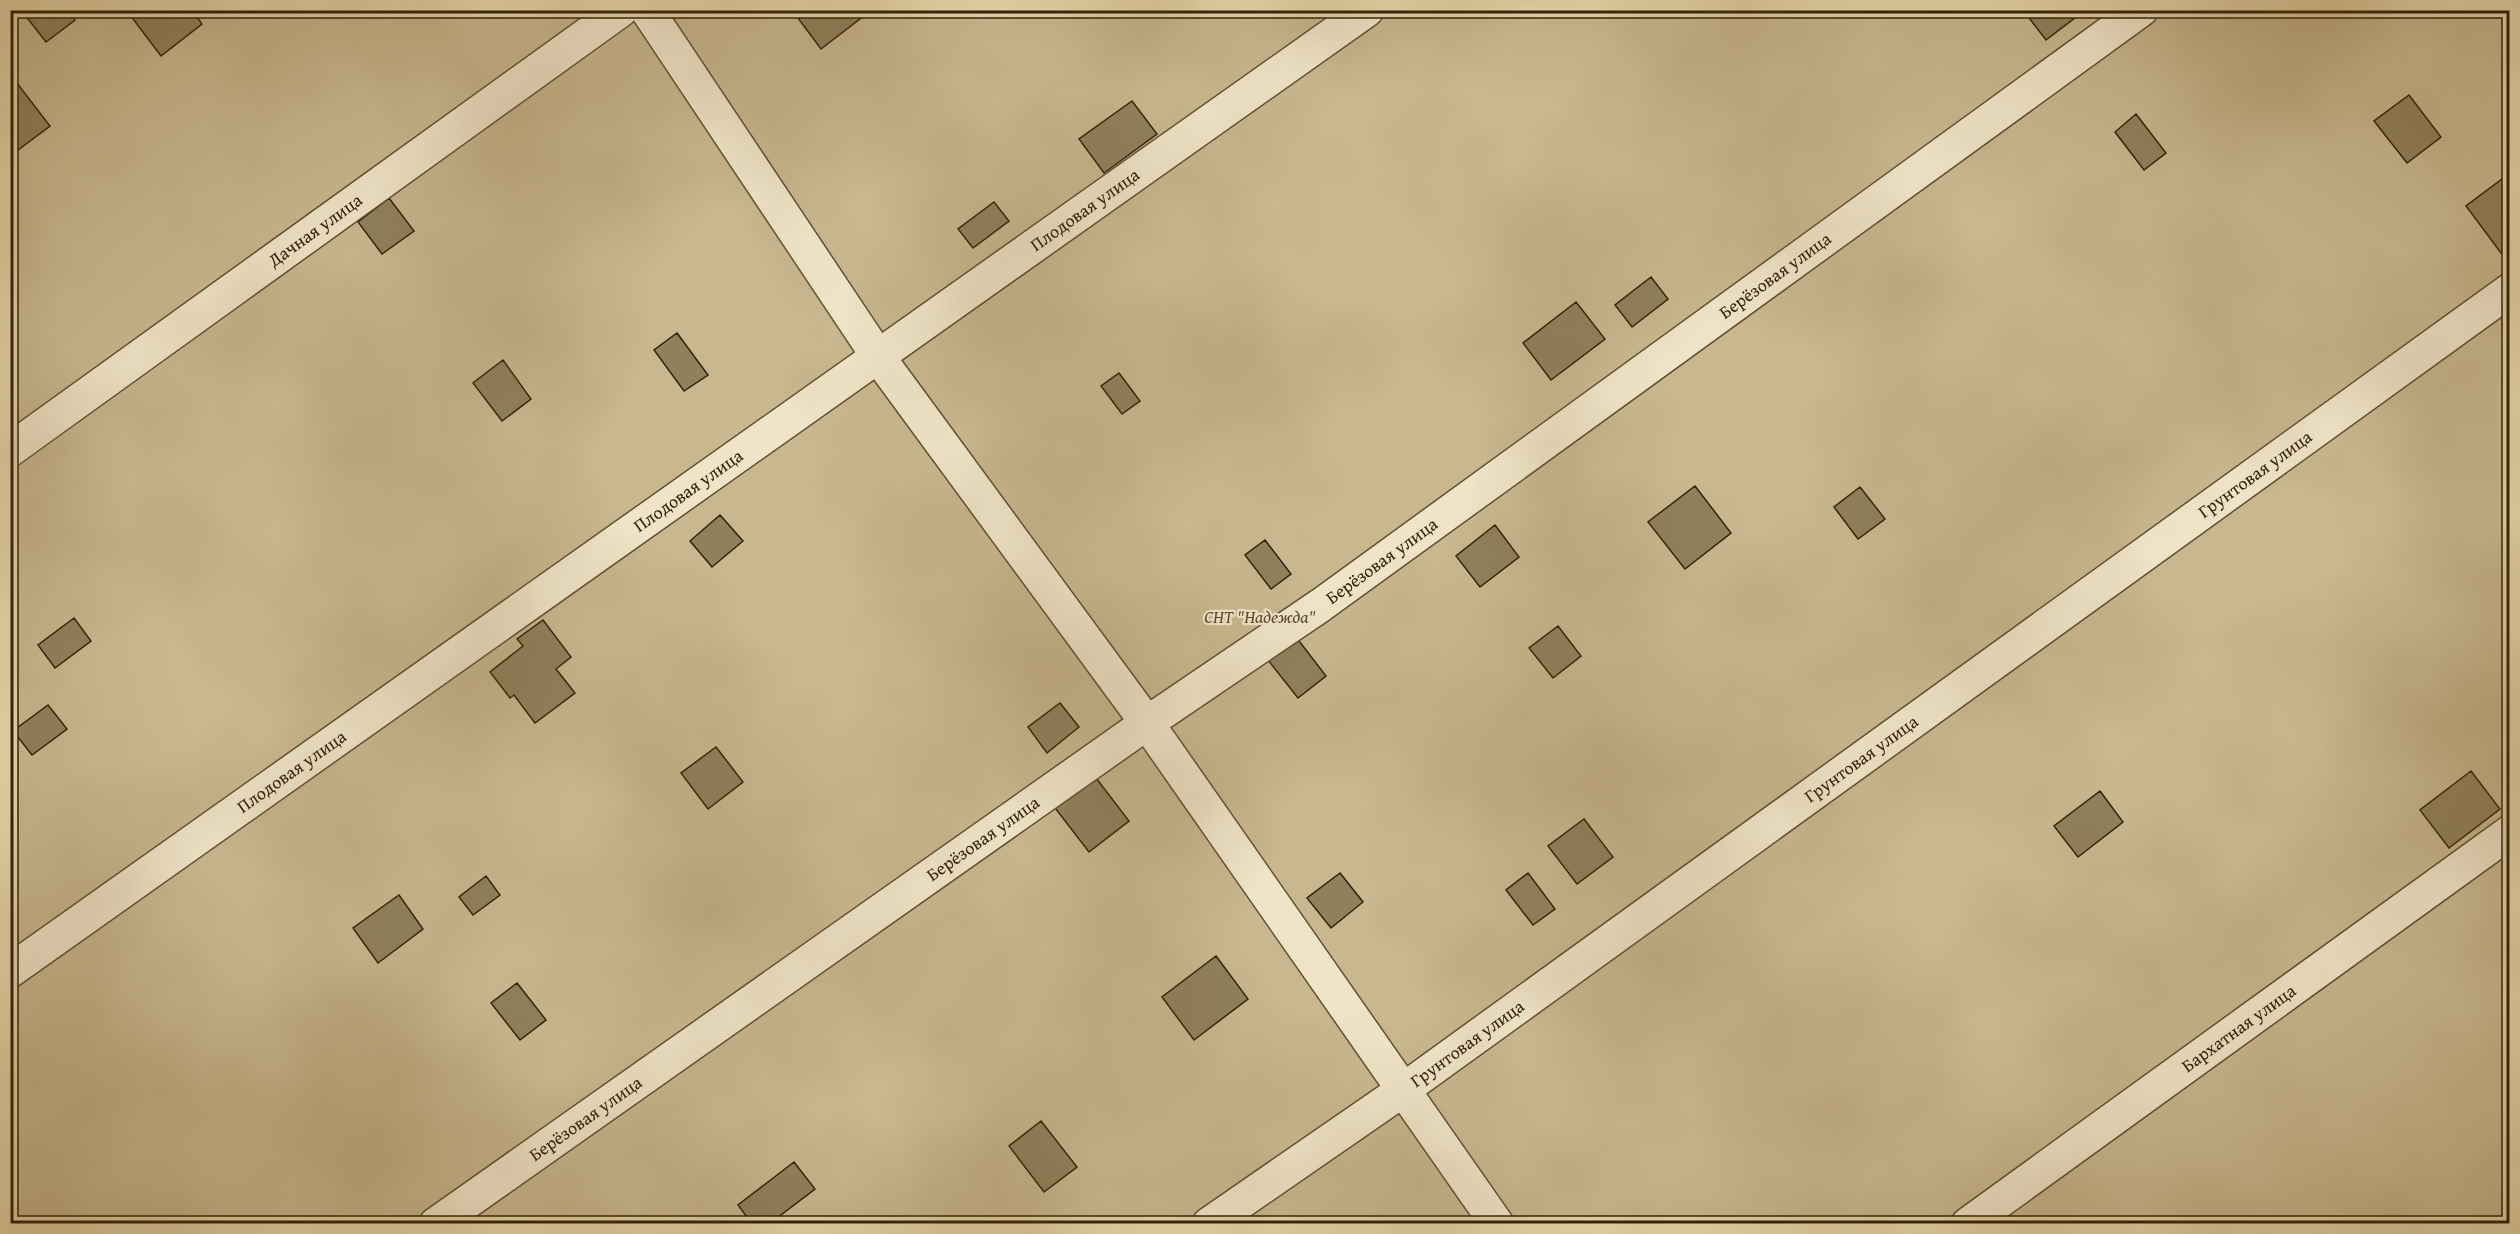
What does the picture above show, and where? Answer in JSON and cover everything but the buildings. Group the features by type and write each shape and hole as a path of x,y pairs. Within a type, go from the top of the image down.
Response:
{"street":[{"name":"Дачная улица","path":"10,450 621,10"},
{"path":"647,10 879,358 1148,723 1497,1224"},
{"name":"Плодовая улица","path":"10,971 879,358 1367,10"},
{"name":"Берёзовая улица","path":"436,1224 1148,723 1321,605 2141,10"},
{"name":"Грунтовая улица","path":"1209,1224 1403,1090 2510,290"},
{"name":"Бархатная улица","path":"1968,1224 2510,832"}],"green space":[{"name":"СНТ \"Надежда\"","path":"11,11 2509,11 2509,1223 11,1223"}]}
